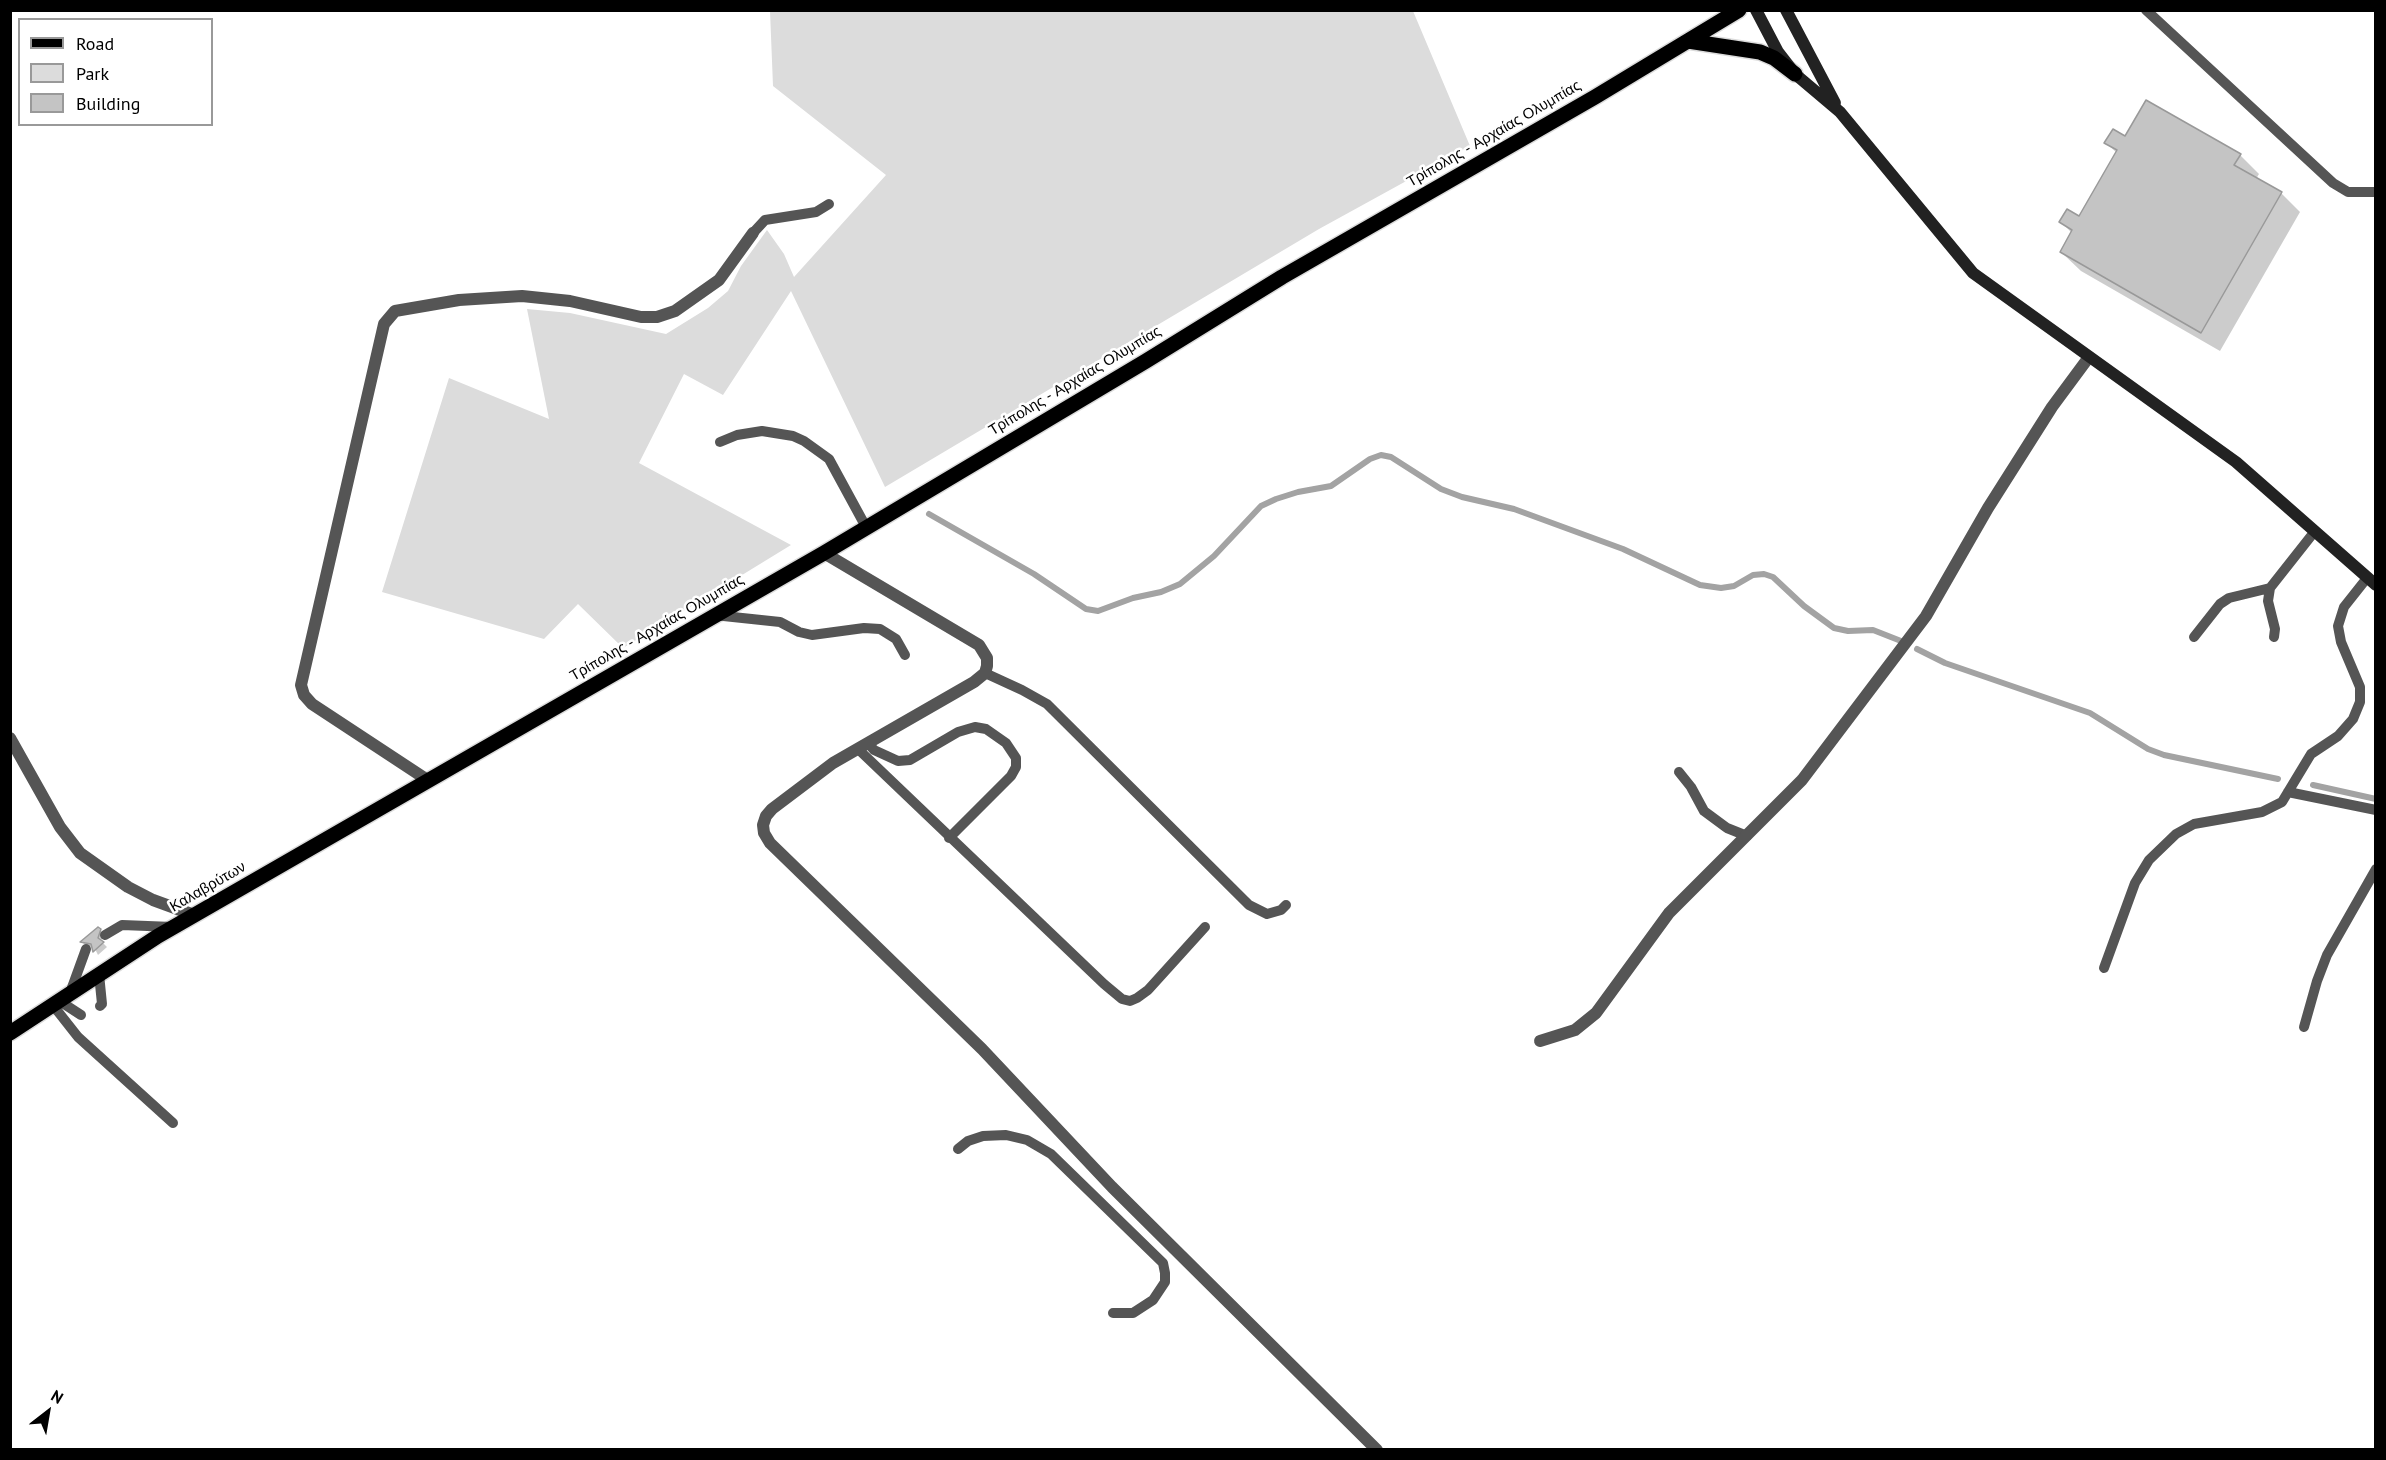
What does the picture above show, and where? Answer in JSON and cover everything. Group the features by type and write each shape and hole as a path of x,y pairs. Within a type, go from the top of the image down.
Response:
{"main road":[{"name":"Τρίπολης - Αρχαίας Ολυμπίας","path":"429,781 824,553 1282,277 1739,10"},
{"path":"1688,41 1760,52 1774,58 1795,74"},
{"name":"Καλαβρύτων","path":"10,1033 173,927 429,781"}],"street":[{"path":"1756,10 1779,52 1795,74 1840,112 1973,273 2236,462 2371,581"},
{"path":"1785,10 1840,112"},
{"path":"429,781 312,704 304,695 301,685 384,324 395,311 459,300 522,296 570,302 641,317 657,317 675,311 718,280 753,234"},
{"path":"1540,1041 1575,1030 1596,1013 1669,913 1802,780 1926,616 1988,508 2052,407 2089,357"},
{"path":"824,553 979,645 987,658 985,673 974,682 833,764 772,809 763,825 764,833 770,843 982,1049 1151,1226 1377,1449"},
{"path":"10,738 60,827 81,853 128,887 153,900 194,915"}],"lane":[{"path":"2146,10 2333,183 2348,192 2376,192"},
{"path":"753,234 765,220 816,212 829,204"},
{"path":"720,442 736,435 762,431 793,436 804,441 829,459 866,526"},
{"path":"2274,637 2275,629 2268,601 2270,588 2315,531"},
{"path":"2104,968 2135,883 2150,860 2176,834 2194,824 2262,812 2282,802 2311,754 2338,736 2353,718 2360,702 2360,687 2341,642 2338,626 2344,608 2371,581"},
{"path":"2194,637 2220,604 2229,598 2270,588"},
{"path":"714,615 780,622 799,632 812,635 864,628 880,629 896,639 905,655"},
{"path":"985,673 1047,704 1249,905 1268,914 1281,910 1286,905"},
{"path":"863,746 897,761 910,760 958,732 975,726 986,729 1006,743 1016,758 1016,767 1011,776 949,838"},
{"path":"863,746 949,838 1122,999 1130,1001 1137,999 1148,990 1204,927"},
{"path":"1679,772 1691,787 1704,811 1727,828 1747,836"},
{"path":"2289,792 2376,810"},
{"path":"2304,1027 2327,955 2376,869"},
{"path":"105,934 122,925 173,927"},
{"path":"60,999 86,949"},
{"path":"99,974 102,1004 100,1006"},
{"path":"60,999 81,1015"},
{"path":"60,999 78,1037 173,1123"},
{"path":"958,1149 968,1141 983,1136 1006,1135 1027,1140 1051,1154 1163,1263 1166,1273 1165,1282 1153,1300 1140,1309 1126,1314 1113,1313"},
{"path":"1138,1237 1151,1226"}],"green space":[{"path":"770,11 1413,11 1470,146 1319,229 885,487 791,291 723,395 684,374 639,463 791,545 623,648 578,604 544,639 382,592 449,378 549,419 527,309 570,313 666,334 708,308 728,291 741,266 767,230 784,254 794,277 886,175 773,86"}],"building":[{"path":"2146,100 2241,154 2234,165 2282,192 2201,333 2060,252 2072,230 2059,222 2067,209 2079,216 2117,150 2104,143 2113,129 2125,136"},
{"path":"98,927 101,929 98,938 104,942 93,952 91,944 80,942"}],"waterway":[{"path":"929,514 1034,574 1086,609 1098,611 1180,584 1214,556 1261,506 1298,492 1331,486 1370,459 1381,455 1391,457 1441,489 1462,497 1514,509 1623,549 1700,585 1721,588 1734,586 1753,575 1764,574 1773,577 1804,606 1834,628 1848,631 1873,630 1901,641"},
{"path":"1917,649 1945,663 2090,713 2148,749 2164,755 2278,779"},
{"path":"2313,785 2376,799"}]}
